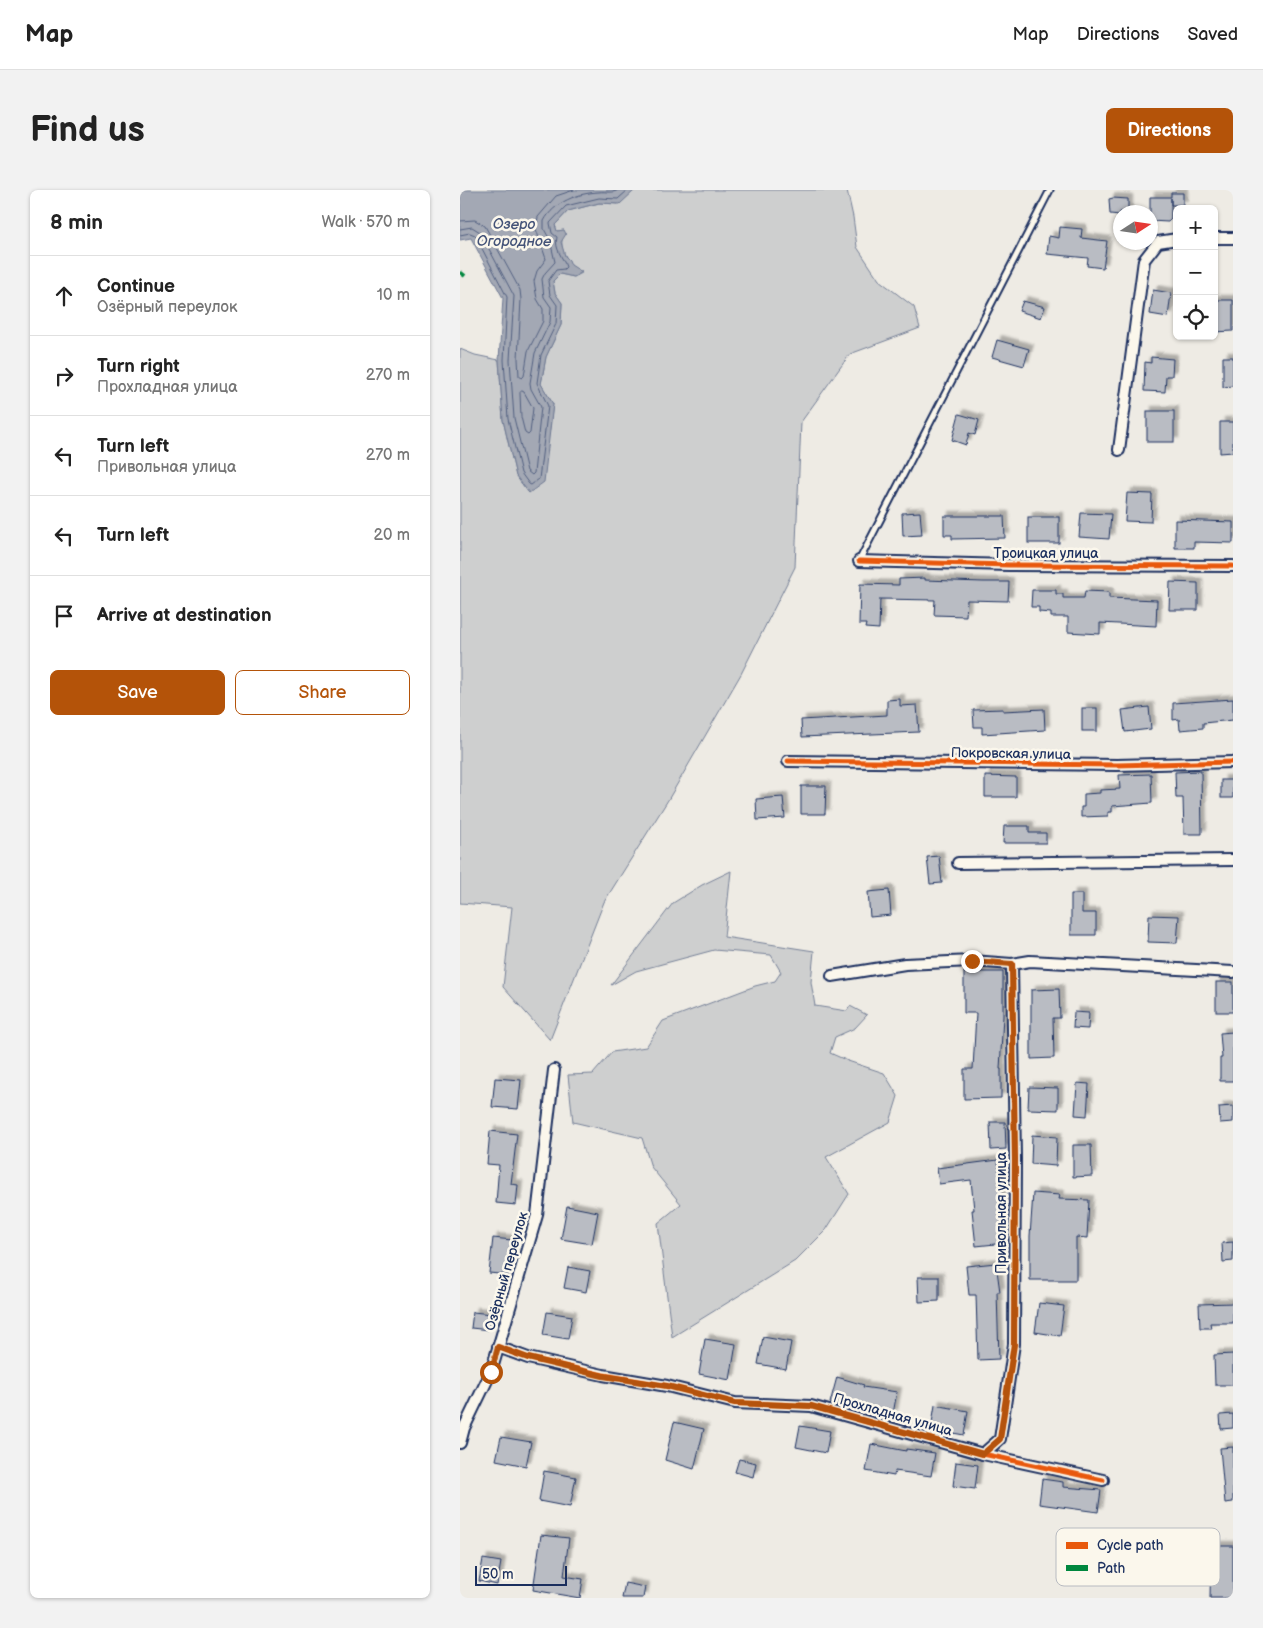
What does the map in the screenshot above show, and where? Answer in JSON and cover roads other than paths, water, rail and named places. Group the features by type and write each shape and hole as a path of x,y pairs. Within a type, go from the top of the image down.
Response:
{"street":[{"path":"1218,238 1233,238"},
{"path":"1119,450 1144,260 1158,242 1173,240"},
{"name":"Троицкая улица","path":"859,562 1233,566"},
{"name":"Покровская улица","path":"788,761 1117,765 1233,762"},
{"path":"958,863 1233,860"},
{"path":"832,976 905,964 972,961 1012,964 1030,961 1233,972"},
{"name":"Привольная улица","path":"983,1454 1000,1439 1014,1344 1015,1159 1012,964"},
{"name":"Озёрный переулок","path":"460,1443 462,1428 491,1372 537,1215 554,1070"},
{"name":"Прохладная улица","path":"498,1347 528,1358 603,1376 667,1386 735,1403 811,1406 983,1454 1103,1480"}],"lane":[{"path":"859,562 1050,190"}],"water":[{"name":"Озеро Огородное","path":"460,190 635,190 620,204 599,203 568,211 555,225 557,231 564,230 566,234 561,242 565,256 571,265 582,272 574,277 560,274 553,281 555,293 562,303 561,325 546,357 541,384 553,404 544,482 529,493 516,476 503,420 499,360 503,298 471,238 460,240"}]}
